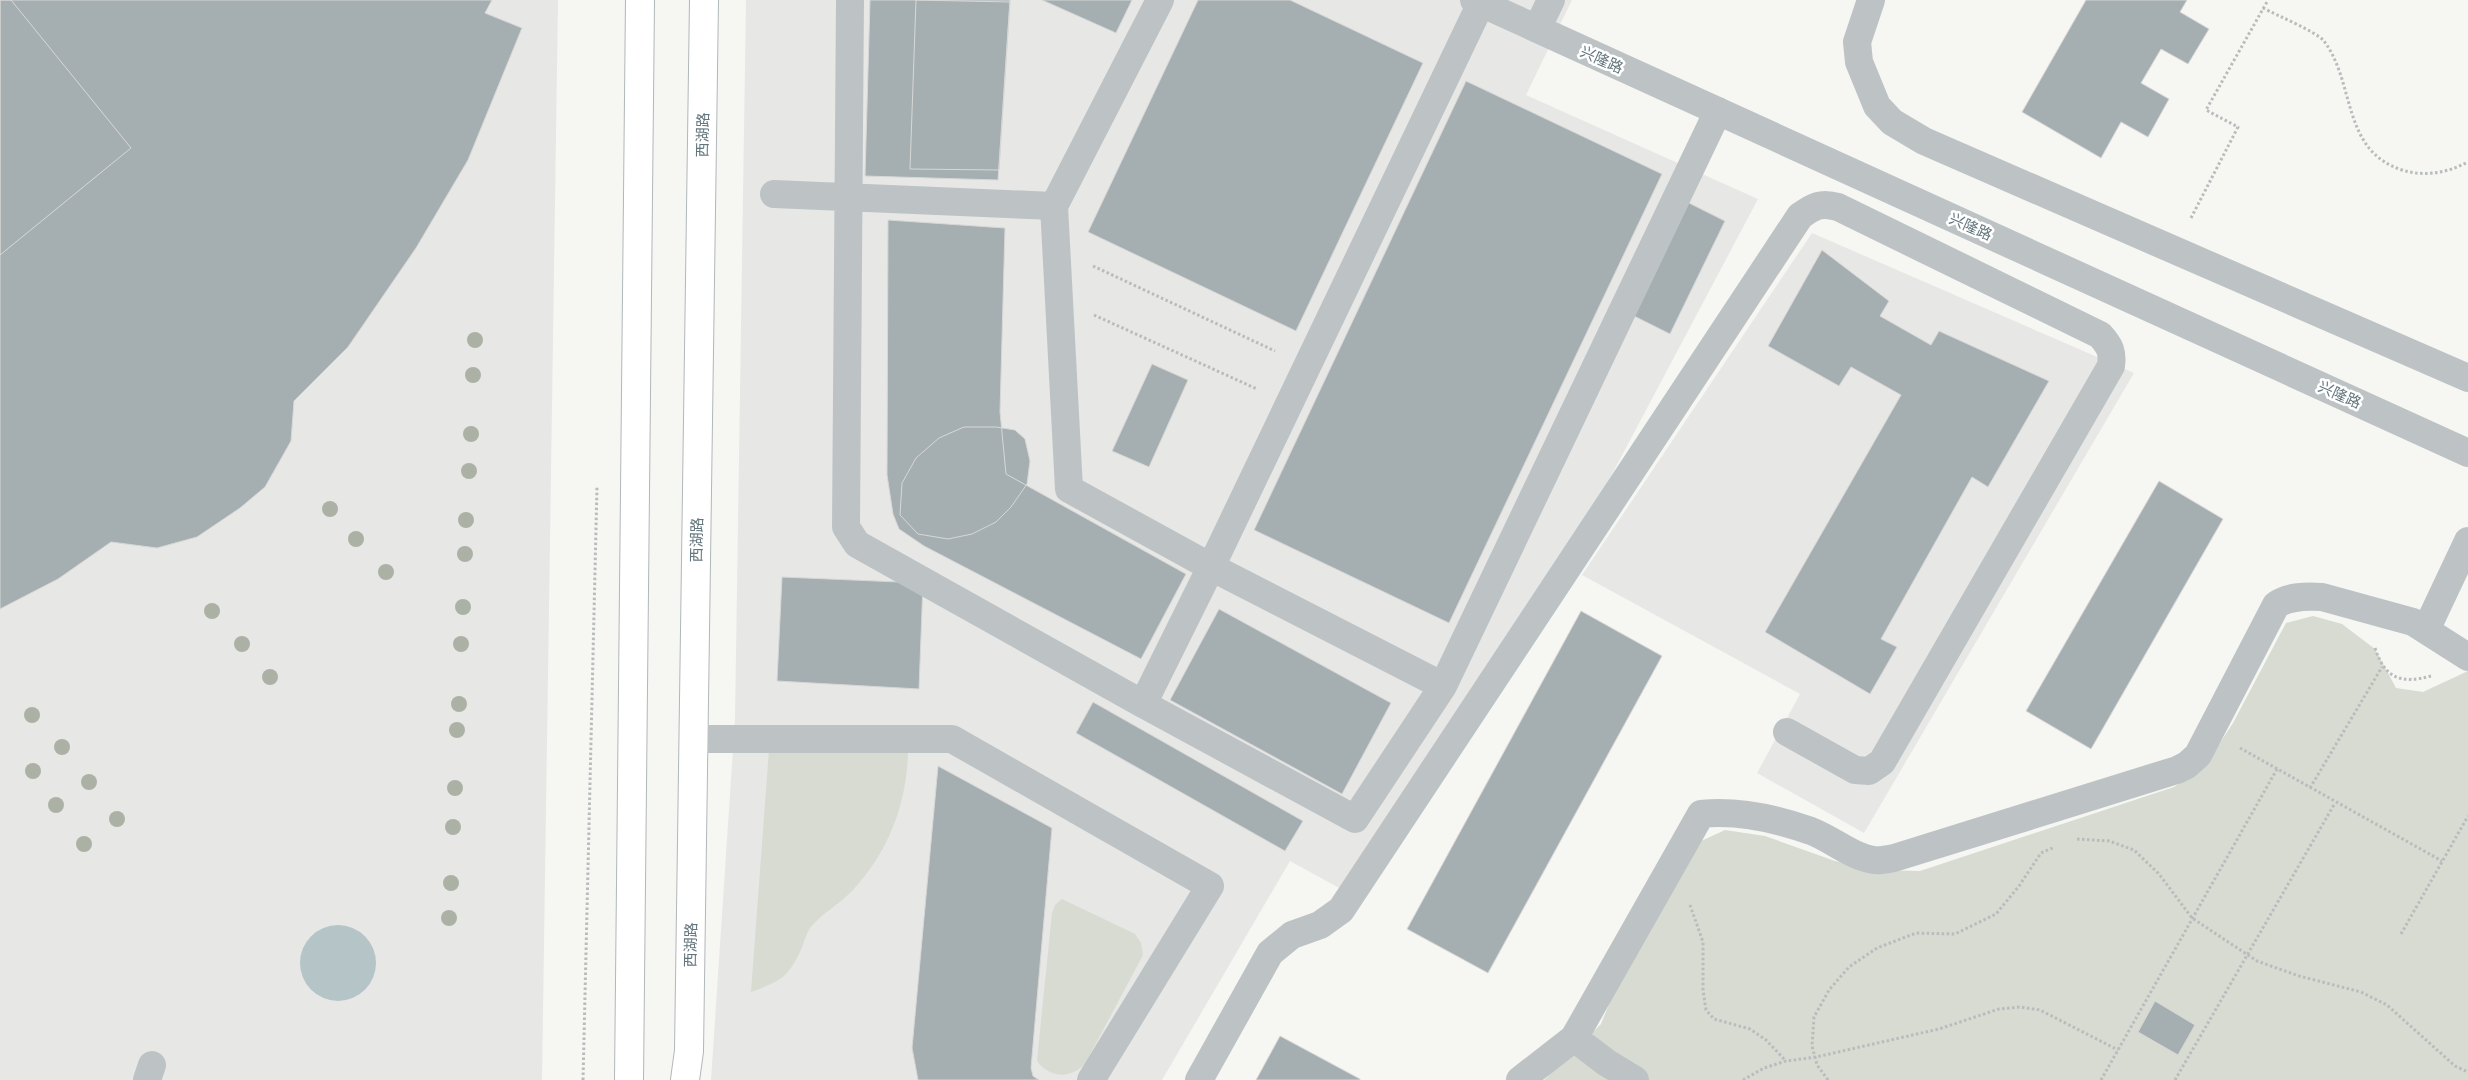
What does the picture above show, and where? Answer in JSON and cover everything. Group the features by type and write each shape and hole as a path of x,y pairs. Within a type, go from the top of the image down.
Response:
{"main road":[{"path":"629,1080 640,0"},
{"name":"西湖路","path":"685,1080 689,1051 704,0"}],"street":[{"path":"850,0 846,527 857,544 1143,704 1355,819 1443,686 1718,111"},
{"path":"1160,0 1054,206 1069,488 1211,567 1443,686"},
{"path":"1537,29 1551,0"},
{"path":"1871,0 1857,42 1859,62 1878,106 1892,122 1924,141 2468,378"},
{"path":"1143,704 1289,404 1478,2"},
{"name":"兴隆路","path":"1478,2 2468,453"},
{"path":"774,194 1054,206"},
{"path":"1199,1080 1270,953 1292,935 1320,925 1341,910 1800,216 1813,206 1824,203 1838,207 2100,335 2110,346 2112,358 2111,366 1882,762 1869,770 1855,770 1787,732"},
{"path":"2426,630 2468,541"},
{"path":"1520,1080 1574,1038 1701,814 1734,814 1783,822 1813,832 1875,860 1894,858 2176,770 2187,765 2198,754 2276,606 2283,600 2307,596 2347,602 2413,622 2468,657"},
{"path":"694,739 952,739 1210,886 1091,1080"},
{"path":"1574,1038 1607,1063 1635,1080"}],"path":[{"path":"2174,250 2238,127 2206,110 2268,0"},
{"path":"2263,8 2322,39 2340,72 2351,115 2360,137 2375,155 2388,166 2417,175 2453,170 2468,162"},
{"path":"1057,249 1307,366"},
{"path":"1059,299 1289,404"},
{"path":"584,1080 597,481"},
{"path":"2310,788 2382,667"},
{"path":"2210,730 2335,803 2442,861"},
{"path":"2101,1080 2276,769"},
{"path":"2175,1080 2335,803"},
{"path":"2401,934 2468,816"},
{"path":"2075,839 2108,841 2134,850 2159,874 2192,918 2247,955 2257,961 2299,976 2361,992 2387,1005 2454,1066 2468,1072"},
{"path":"1828,1080 1818,1064 1812,1046 1814,1017 1829,990 1849,967 1877,948 1916,933 1956,934 1996,914 2019,886 2041,853 2058,846"},
{"path":"1666,876 1685,895 1696,917 1703,942 1703,990 1706,1010 1714,1019 1750,1029 1766,1040 1786,1061"},
{"path":"1744,1080 1764,1068 1786,1061 1816,1057 1939,1029 1999,1009 2020,1007 2040,1010 2118,1050"}],"shaded area":[{"path":"0,0 558,0 542,1080 0,1080"},
{"path":"746,0 1572,0 1526,95 1758,199 1584,527 1339,888 1290,861 1162,1080 711,1080 735,719"},
{"path":"1812,233 2134,373 1864,833 1757,773 1800,694 1582,575"},
{"path":"2313,616 2342,624 2375,649 2396,688 2423,692 2468,671 2468,1080 1544,1080 1601,1024 1614,992 1699,842 1725,830 1765,836 1835,861 1878,870 1920,871 2174,787 2205,766 2233,723 2286,623"},
{"path":"769,750 908,751 907,770 900,808 894,825 886,843 866,875 853,890 810,928 798,956 789,971 779,980 751,992"},
{"path":"1062,899 1135,934 1141,943 1143,955 1086,1062 1075,1072 1062,1075 1048,1071 1037,1061 1052,913 1055,905"},
{"path":"331,925 345,925 359,931 370,942 376,956 373,978 365,990 345,1001 331,1001 317,995 306,984 300,970 300,956 306,942 317,931"}],"building":[{"path":"0,0 492,0 485,13 522,28 468,160 416,248 348,347 294,401 291,441 265,487 240,508 197,537 157,548 111,542 58,579 0,609"},
{"path":"0,0 11,0 131,148 0,255"},
{"path":"870,0 1010,0 998,180 865,176"},
{"path":"916,0 1010,2 999,170 910,169"},
{"path":"1042,0 1132,0 1116,33"},
{"path":"1198,0 1290,0 1423,63 1296,331 1088,232"},
{"path":"2086,0 2187,0 2180,12 2209,29 2188,64 2161,49 2141,83 2169,99 2148,137 2121,122 2101,158 2022,112"},
{"path":"1466,81 1662,174 1449,623 1254,530"},
{"path":"1685,201 1725,221 1670,334 1630,314"},
{"path":"888,220 1005,228 1000,412 1006,474 1186,574 1141,659 924,546 899,529 893,514 887,475"},
{"path":"1822,250 1889,301 1880,316 1931,345 1939,331 2049,381 1988,487 1972,477 1881,639 1897,647 1870,694 1765,632 1901,395 1851,367 1839,386 1768,346"},
{"path":"1152,364 1188,380 1149,467 1112,451"},
{"path":"964,427 996,427 1015,430 1025,439 1030,461 1027,484 1011,507 996,522 972,534 948,539 918,534 900,515 902,483 916,458 939,438"},
{"path":"2159,481 2223,519 2091,749 2026,711"},
{"path":"782,577 923,583 919,689 777,681"},
{"path":"1219,609 1391,703 1342,794 1170,700"},
{"path":"1581,611 1662,656 1488,973 1407,929"},
{"path":"1093,702 1303,821 1285,851 1076,733"},
{"path":"938,766 1052,828 1031,1068 1033,1076 1039,1080 918,1080 912,1048"},
{"path":"2155,1001 2195,1025 2178,1055 2138,1032"},
{"path":"1280,1036 1360,1079 1360,1080 1256,1080"}]}
